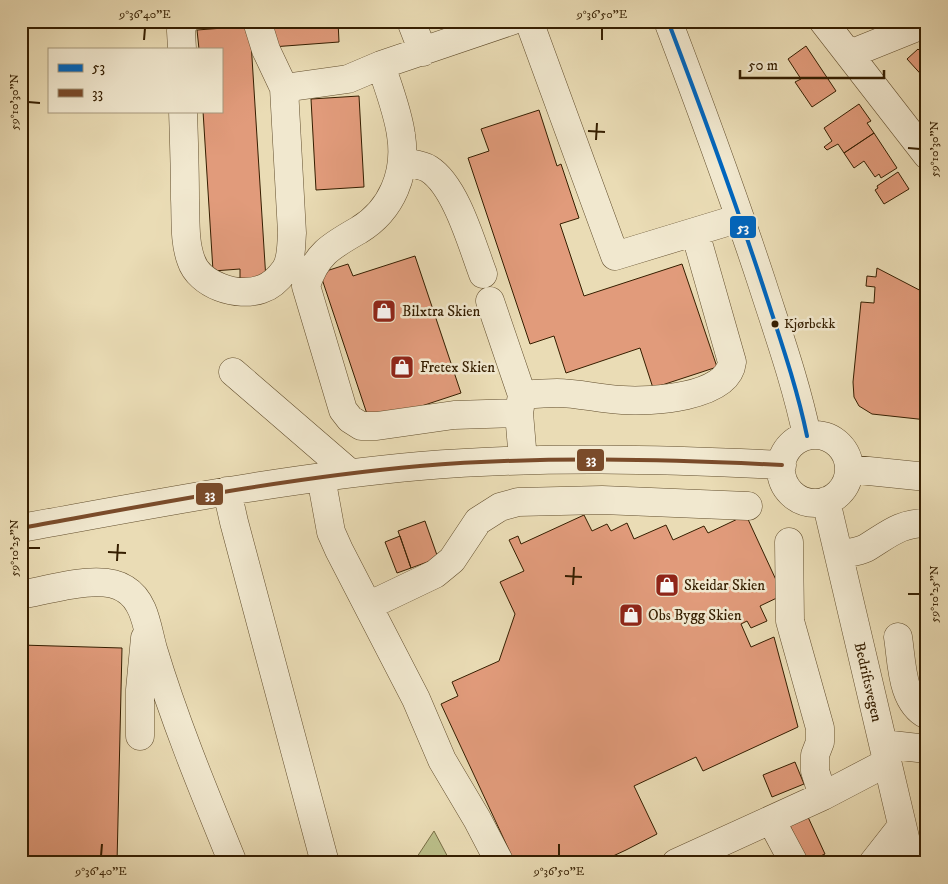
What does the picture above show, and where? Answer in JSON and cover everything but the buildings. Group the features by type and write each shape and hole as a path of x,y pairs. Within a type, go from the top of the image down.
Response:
{"street":[{"path":"182,48 181,31 185,21"},
{"path":"183,112 186,236 190,259 195,270 204,280 222,288 244,292 262,289 276,280 286,268 292,232 284,88 266,50 257,21"},
{"path":"411,21 423,52"},
{"path":"284,88 348,79 382,65 511,21"},
{"path":"529,21 615,256 740,218"},
{"path":"668,21 740,218 782,342 807,436"},
{"path":"824,21 927,155"},
{"path":"850,54 927,23"},
{"path":"382,65 401,134 403,162 395,189 385,207 368,224 336,243 317,260 306,286 343,410 350,420 361,426 377,426 520,404 557,393 623,400 666,398 701,391 714,386 732,370 732,362 695,232"},
{"path":"403,162 418,164 430,170 443,182 455,201 483,274"},
{"path":"490,301 520,404 523,460"},
{"path":"233,372 350,473"},
{"path":"819,435 831,438 841,446 847,456 848,479 843,489 826,501 809,502 794,495 786,486 782,476 782,464 786,452 794,442 807,436 819,435"},
{"path":"21,528 227,491 350,473 439,465 523,460 658,460 782,464"},
{"path":"849,469 927,478"},
{"path":"321,477 331,532 416,699 442,760 477,819 500,863"},
{"path":"227,491 325,863"},
{"path":"368,606 435,574 452,560 478,522 500,507 518,502 594,500 748,506"},
{"name":"Bedriftsvegen","path":"826,501 911,863"},
{"path":"839,554 864,549 893,530 908,524 927,522"},
{"path":"789,542 790,621 820,728 820,742 815,755 815,772 823,796"},
{"path":"21,595 89,582 109,582 125,588 142,606 186,749 233,863"},
{"path":"140,736 140,690 146,624"},
{"path":"898,637 907,690 913,704 927,715"},
{"path":"676,863 823,796 884,754 927,749"},
{"path":"771,820 794,863"},
{"path":"873,863 902,826"}],"green space":[{"path":"434,831 451,863 413,863"}],"transit line":[{"name":"53","path":"668,21 751,250 792,377 807,436"},
{"name":"33","path":"21,528 170,501 320,477 420,466 556,460 691,461 782,465"}],"place":[{"name":"Bilxtra Skien","path":"384,311"},
{"name":"Kjørbekk","path":"775,324"},
{"name":"Fretex Skien","path":"402,367"},
{"name":"Skeidar Skien","path":"667,585"},
{"name":"Obs Bygg Skien","path":"631,615"}]}
